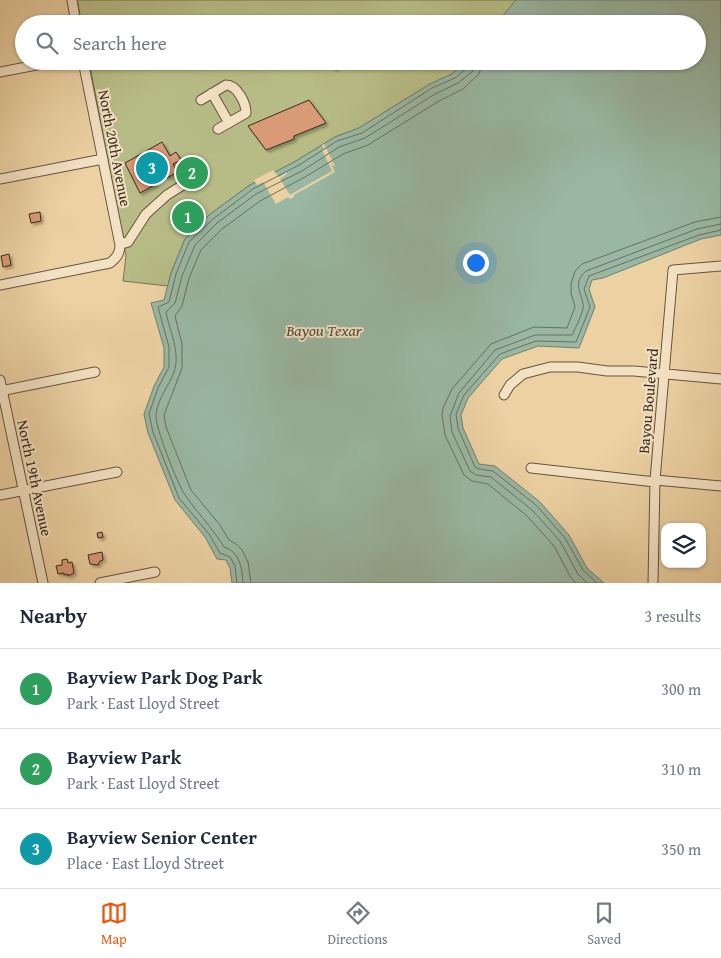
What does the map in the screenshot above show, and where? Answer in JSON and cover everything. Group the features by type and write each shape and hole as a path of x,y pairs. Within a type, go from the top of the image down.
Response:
{"street":[{"path":"72,0 74,15"},
{"path":"0,72 15,69"},
{"name":"North 20th Avenue","path":"86,70 119,241"},
{"path":"201,100 226,84 231,84 236,88 246,108 246,113 218,129"},
{"path":"212,93 229,123"},
{"path":"0,179 103,159"},
{"path":"0,285 110,263 118,256 120,251 119,241 128,242 146,214 167,195 202,173"},
{"name":"Bayou Boulevard","path":"654,583 655,481 672,270 721,266"},
{"path":"504,395 510,385 523,374 550,367 578,367 607,371 721,379"},
{"path":"1,391 95,372"},
{"name":"North 19th Avenue","path":"0,380 43,583"},
{"path":"531,468 721,486"},
{"path":"0,495 117,472"},
{"path":"100,583 155,572"}],"green space":[{"path":"77,0 516,0 504,15 80,15"},
{"path":"91,70 456,70 359,128 335,137 296,161 250,185 209,215 185,239 171,273 168,286 123,281 126,256"}],"water":[{"name":"Bayou Texar","path":"516,0 721,0 721,235 701,239 603,278 592,280 589,289 595,307 579,348 538,346 502,359 468,398 461,415 463,428 479,464 495,466 540,502 569,535 587,568 604,583 232,583 230,568 226,560 217,559 205,537 175,500 148,433 144,414 154,386 164,367 164,348 151,303 164,300 171,273 185,239 209,215 250,185 296,161 335,137 359,128 456,70 706,70 706,15 504,15"}],"pier":[{"path":"324,144 335,166 331,164 335,172 294,195 294,197 290,199 288,197 276,204 263,182 257,185 254,180 273,170 279,177 287,172 280,179 290,195 332,171 322,150 324,149 322,145"}],"building":[{"path":"309,100 326,123 294,136 294,139 266,150 248,126"},
{"path":"162,142 170,156 176,152 181,160 173,164 177,172 167,178 164,174 154,180 156,184 140,193 125,163"},
{"path":"40,212 41,221 31,223 29,214"},
{"path":"9,254 11,265 3,267 1,256"},
{"path":"102,532 103,537 98,538 97,533"},
{"path":"102,552 103,560 98,565 90,564 88,555"},
{"path":"67,559 68,563 72,562 74,573 68,576 68,574 64,575 64,573 58,574 56,566 62,565 62,560"}],"place":[{"name":"Bayview Senior Center","path":"152,168"},
{"name":"Bayview Park","path":"192,173"},
{"name":"Bayview Park Dog Park","path":"188,217"}]}
